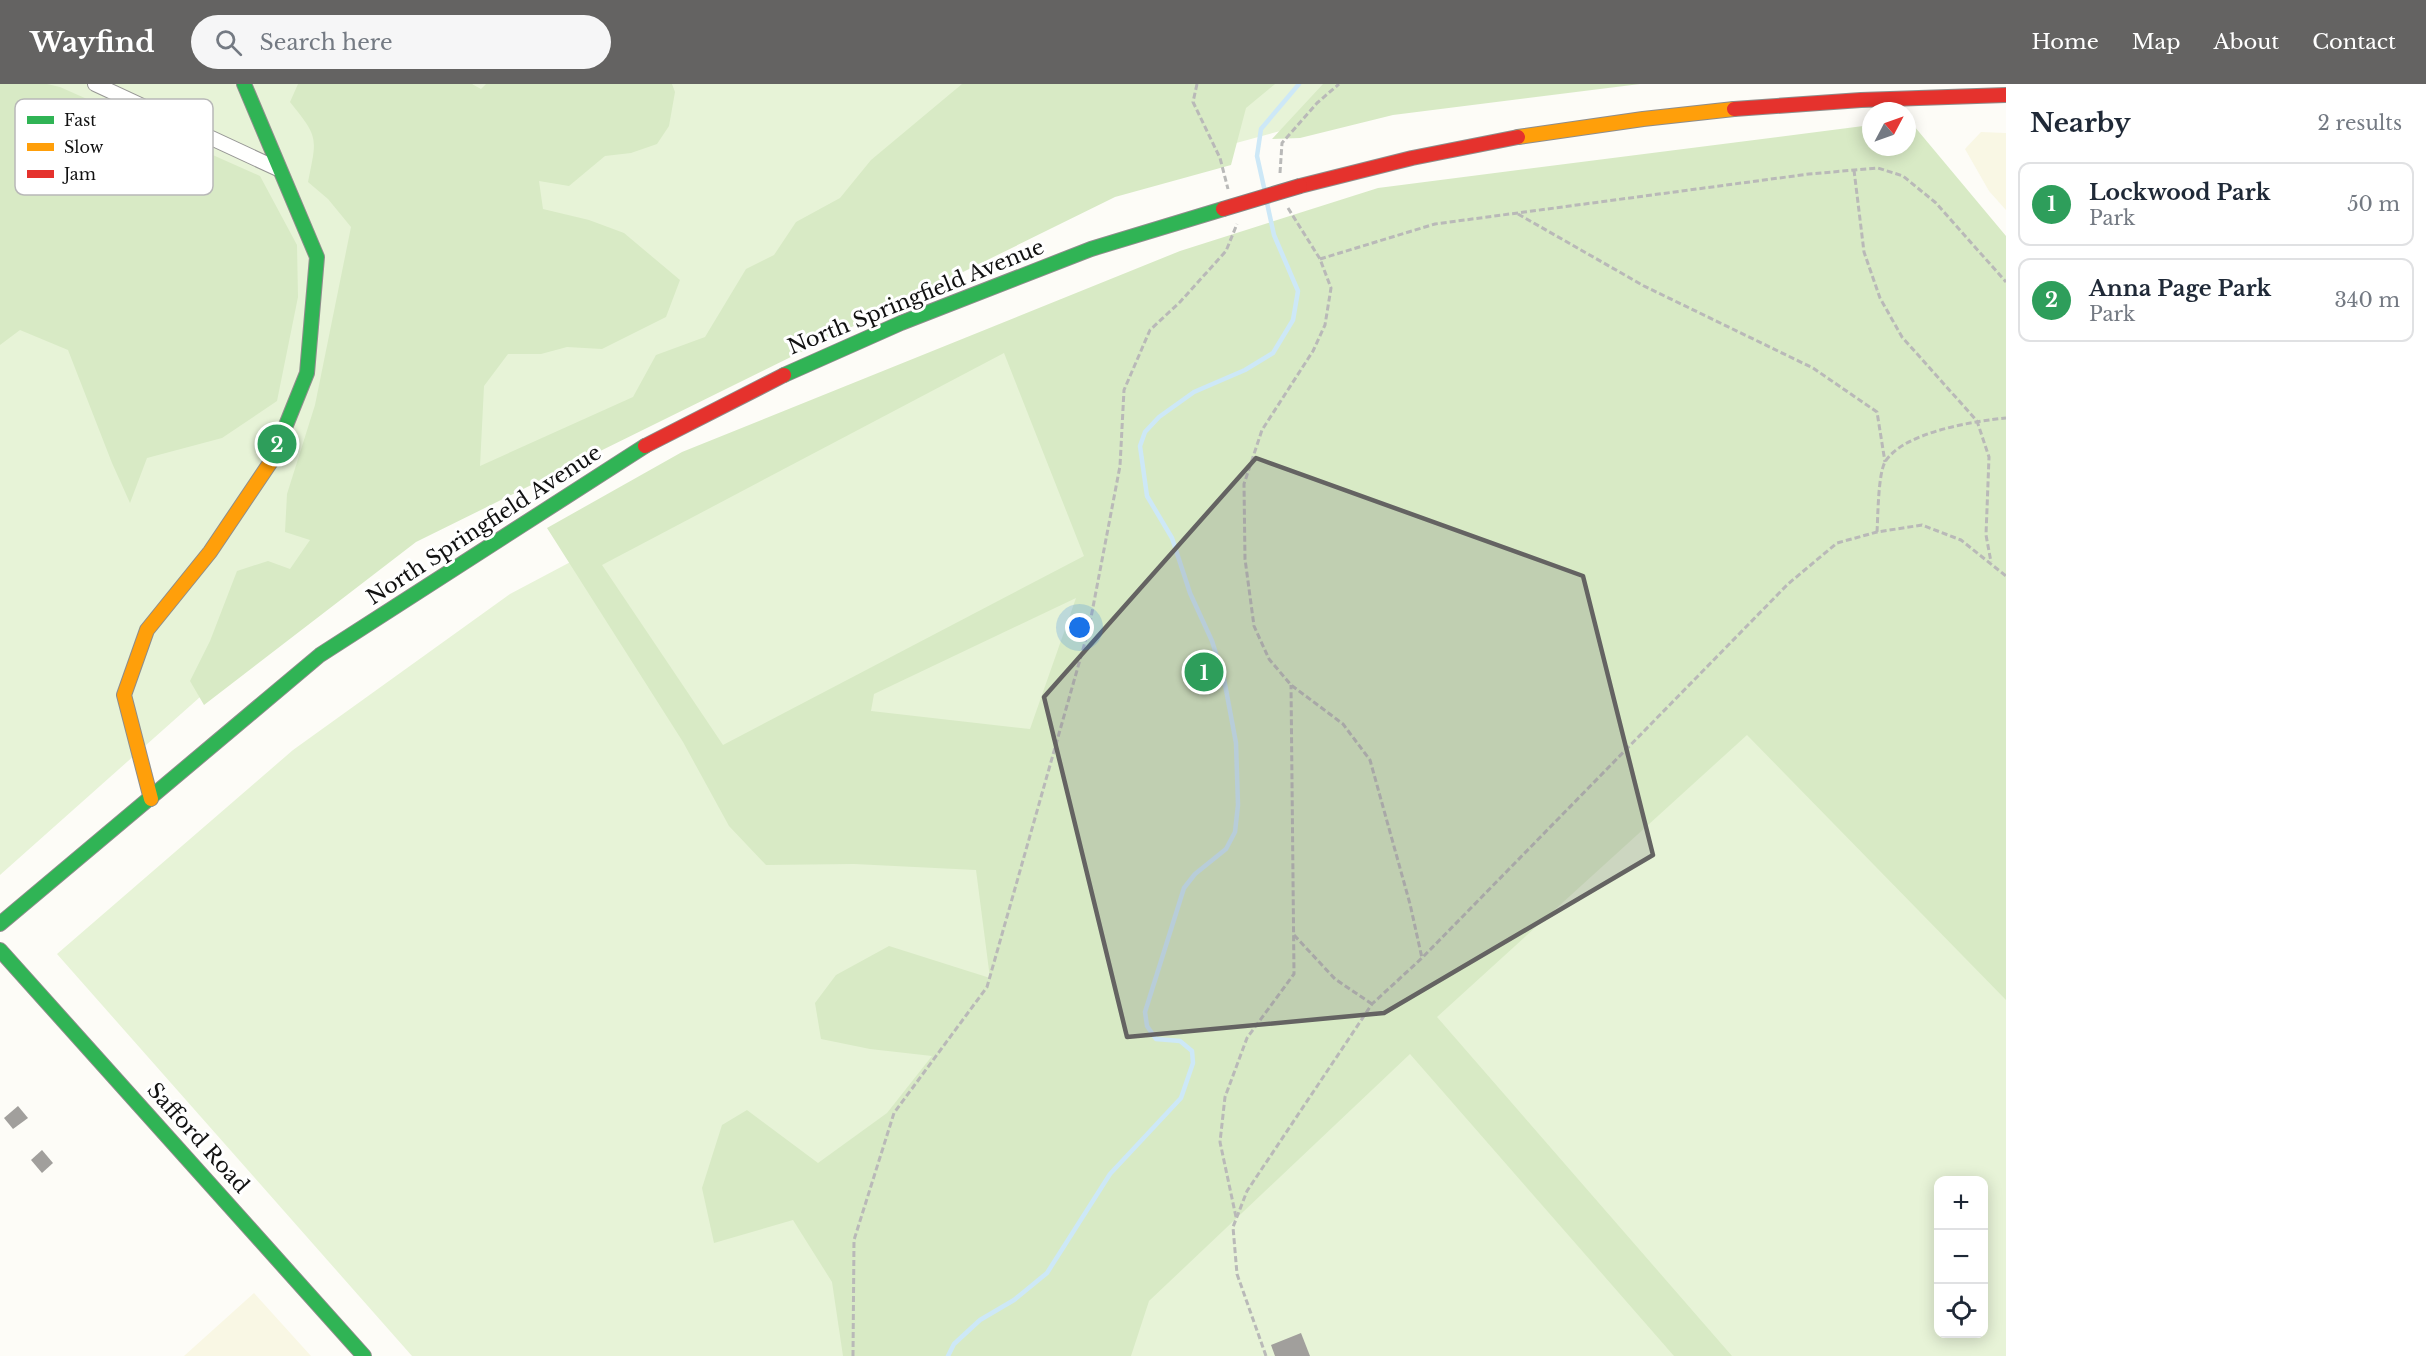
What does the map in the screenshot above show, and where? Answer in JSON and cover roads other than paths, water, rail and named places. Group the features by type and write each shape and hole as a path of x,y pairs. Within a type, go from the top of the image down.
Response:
{"main road":[{"path":"151,799 124,695 147,630 210,552 274,457 307,373 317,257 243,84"},
{"name":"North Springfield Avenue","path":"0,924 320,655 655,440 779,377 901,323 1091,249 1229,211 1300,186 1428,154 1611,123 1827,100 2006,95"},
{"name":"Safford Road","path":"0,950 364,1356"}],"street":[{"path":"95,84 127,99"},
{"path":"213,139 278,169"}],"waterway":[{"path":"1265,192 1257,156 1261,129 1299,84"},
{"path":"948,1356 954,1344 980,1320 1014,1300 1047,1273 1110,1174 1181,1098 1193,1063 1192,1051 1180,1041 1156,1039 1147,1026 1145,1012 1184,888 1195,874 1226,849 1235,832 1238,805 1236,743 1224,679 1212,641 1190,593 1172,538 1147,496 1140,446 1145,432 1159,417 1194,392 1245,370 1273,353 1293,320 1298,291 1274,235 1267,203"}],"place":[{"name":"Anna Page Park","path":"277,444"},
{"name":"Lockwood Park","path":"1204,672"}]}
